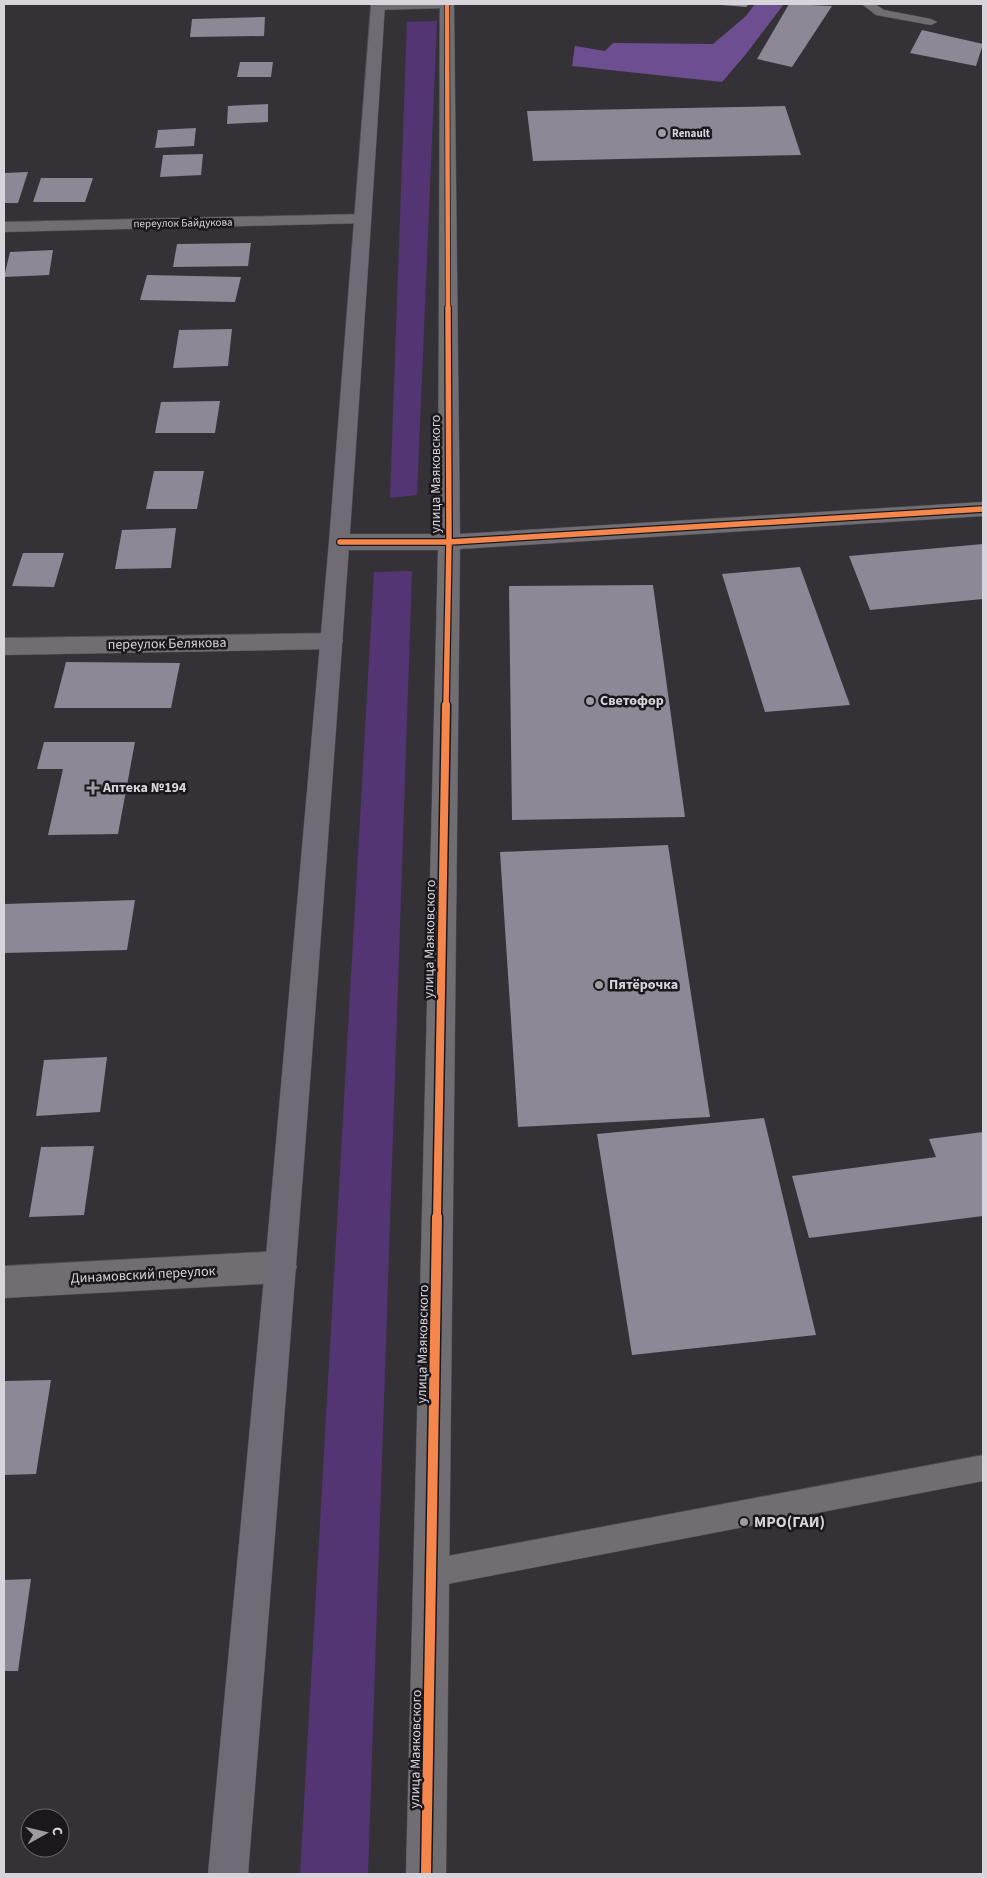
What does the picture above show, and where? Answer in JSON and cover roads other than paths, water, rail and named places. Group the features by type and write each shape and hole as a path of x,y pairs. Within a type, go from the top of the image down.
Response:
{"main road":[{"path":"228,1874 281,1268 340,542 378,5"}],"street":[{"name":"улица Маяковского","path":"426,1874 449,542 447,4"},
{"name":"переулок Байдукова","path":"4,227 362,219"},
{"path":"340,542 449,542 983,509"},
{"name":"переулок Белякова","path":"4,647 331,641"},
{"name":"Динамовский переулок","path":"4,1282 281,1268"}],"lane":[{"path":"378,5 447,4"},
{"path":"868,4 880,13 931,22"},
{"path":"432,1573 983,1468"}],"place":[{"name":"Renault","path":"662,133"},
{"name":"Светофор","path":"590,701"},
{"name":"Аптека №194","path":"93,788"},
{"name":"Пятёрочка","path":"599,985"},
{"name":"МРО(ГАИ)","path":"744,1522"}]}
